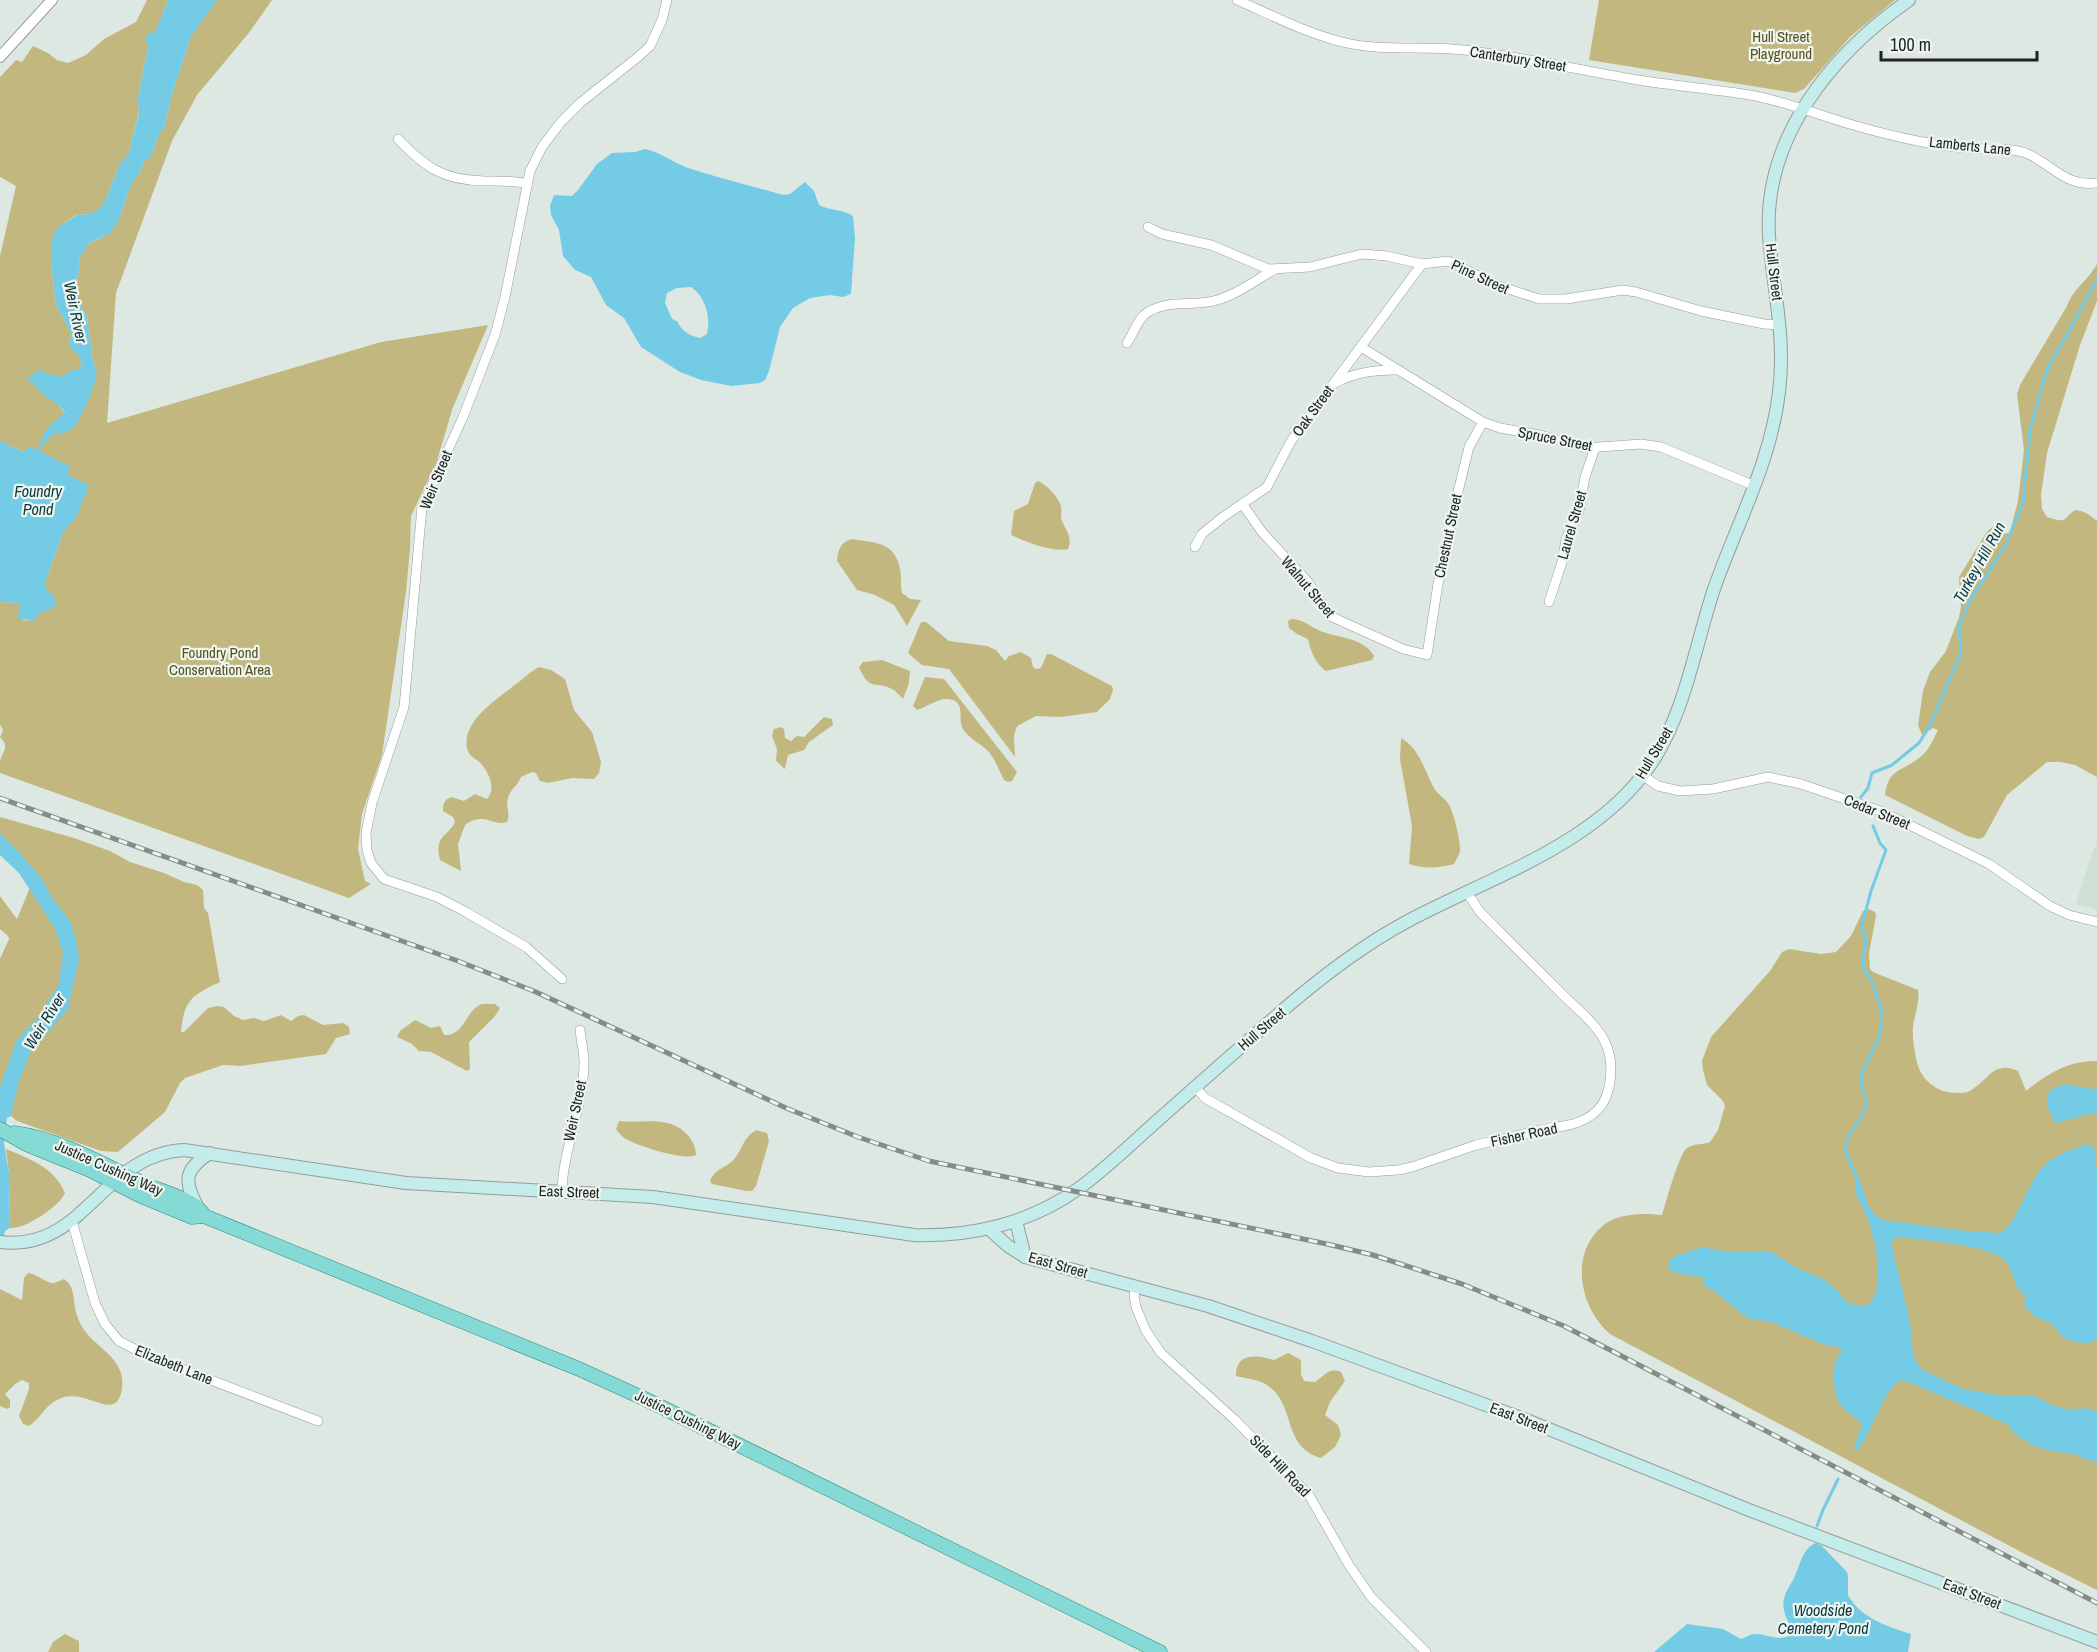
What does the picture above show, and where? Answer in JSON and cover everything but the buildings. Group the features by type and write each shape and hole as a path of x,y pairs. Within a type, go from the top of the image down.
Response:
{"main road":[{"name":"Hull Street","path":"989,1229 1016,1221 1055,1203 1083,1185 1339,964 1384,934 1579,833 1617,803 1642,776 1658,753 1676,714 1714,591 1769,444 1778,402 1782,352 1769,236 1771,190 1777,162 1803,109 1831,72 1858,43 1909,0"},
{"name":"Justice Cushing Way","path":"4,1130 58,1144 94,1159 118,1178 192,1217 201,1211 635,1394 1160,1652"},
{"name":"East Street","path":"0,1242 20,1244 42,1239 72,1221 118,1178 139,1162 164,1152 184,1150 406,1182 623,1195 691,1202 903,1234 943,1235 989,1229 1025,1257 1136,1286 1263,1324 1524,1419 1749,1510 2097,1641"},
{"path":"201,1211 189,1188 188,1178 195,1164 210,1153"},
{"path":"1016,1221 1025,1257"}],"street":[{"path":"0,57 52,0"},
{"name":"Weir Street","path":"562,979 526,947 466,912 437,897 384,879 371,863 366,842 372,804 404,707 423,507 463,417 495,335 505,297 527,184 537,154 554,129 580,103 650,46 662,20 667,0"},
{"name":"Canterbury Street","path":"1237,0 1322,36 1348,44 1473,51 1639,80 1751,95 1803,109"},
{"name":"Lamberts Lane","path":"1803,109 1870,130 1937,145 2018,151 2036,159 2070,181 2080,184 2097,183"},
{"path":"399,139 428,167 448,177 527,184"},
{"name":"Pine Street","path":"1148,227 1162,234 1211,245 1264,268 1310,267 1362,254 1387,256 1422,264 1443,260 1453,262 1499,286 1539,299 1566,299 1623,290 1701,311 1764,324 1780,325"},
{"name":"Oak Street","path":"1195,547 1206,531 1267,487 1287,447 1422,264"},
{"path":"1127,342 1141,318 1154,310 1175,304 1207,303 1224,298 1275,269"},
{"name":"Spruce Street","path":"1361,347 1483,422 1500,428 1540,435 1586,448 1641,444 1661,447 1755,486"},
{"path":"1332,384 1370,371 1398,370"},
{"name":"Chestnut Street","path":"1427,655 1438,584 1457,494 1469,447 1483,422"},
{"name":"Laurel Street","path":"1549,602 1562,562 1566,539 1579,511 1585,477 1595,448"},
{"name":"Walnut Street","path":"1242,505 1262,532 1308,582 1330,616 1394,645 1427,655"},
{"name":"Cedar Street","path":"1642,776 1658,786 1680,791 1713,789 1768,777 1802,784 1872,807 1989,864 2050,906 2069,915 2097,922"},
{"name":"Fisher Road","path":"1195,1087 1205,1098 1311,1158 1338,1168 1369,1172 1418,1166 1476,1145 1564,1126 1593,1115 1604,1103 1610,1083 1609,1054 1603,1038 1587,1018 1480,912 1466,891"},
{"name":"Weir Street","path":"562,1191 565,1161 582,1084 584,1064 580,1030"},
{"name":"Elizabeth Lane","path":"72,1221 95,1303 105,1324 119,1341 148,1356 318,1421"},
{"name":"Side Hill Road","path":"1136,1286 1134,1296 1136,1307 1146,1331 1161,1353 1177,1370 1234,1419 1309,1495 1349,1565 1371,1597 1426,1652"}],"shaded area":[{"path":"2097,843 2097,910 2076,904"}],"green space":[{"name":"Foundry Pond Conservation Area","path":"147,0 168,0 156,30 151,34 138,98 139,112 128,155 120,164 105,201 98,210 89,214 76,215 56,229 51,264 56,305 71,333 70,348 78,355 81,363 78,370 72,370 64,375 52,376 39,371 26,380 31,381 65,413 57,421 46,442 97,373 93,361 87,317 78,302 76,292 80,258 89,243 101,238 119,219 132,183 145,160 150,158 160,132 164,129 171,98 191,36 217,0 272,0 248,34 197,95 172,141 116,293 107,423 381,342 488,325 452,410 437,461 411,516 406,592 382,755 362,814 358,849 365,881 371,884 349,898 0,773 0,761 5,743 0,737 3,731 0,724 0,602 18,603 21,606 23,620 33,621 39,612 54,607 54,596 46,591 45,582 64,531 77,516 67,475 71,467 24,452 0,441 0,256 16,186 0,177 0,77 16,60 22,62 33,46 57,60 68,63 86,55 104,39 136,22"},
{"name":"Hull Street Playground","path":"1599,0 1895,0 1851,36 1804,89 1795,93 1589,60"},
{"path":"2097,264 2097,301 2080,345 2047,453 2041,495 2042,509 2047,517 2063,520 2075,510 2082,511 2097,521 2097,777 2075,765 2047,762 2007,795 1984,837 1979,839 1967,836 1885,795 1892,776 1925,752 1938,730 1933,728 1922,735 1918,725 1923,691 1930,672 1946,651 1959,617 1961,607 1959,577 1992,527 2000,527 2005,534 2010,532 2018,501 2024,450 2017,394 2020,385 2074,294"},
{"path":"1038,481 1055,495 1060,503 1062,521 1069,538 1068,549 1031,544 1011,535 1014,511 1028,504 1035,483"},
{"path":"852,539 882,545 893,553 900,569 902,593 910,599 921,600 907,626 894,605 875,595 857,590 837,561 841,547"},
{"path":"1292,619 1304,622 1323,632 1358,642 1370,650 1374,656 1372,660 1326,671 1314,657 1308,639 1289,628 1288,621"},
{"path":"921,622 926,622 949,641 987,646 996,650 1005,661 1009,656 1021,652 1031,658 1033,667 1036,669 1041,668 1047,654 1051,654 1112,686 1110,699 1097,712 1061,717 1036,716 1019,725 1014,736 1015,757 949,669 922,665 908,653"},
{"path":"882,660 910,671 909,683 903,699 886,686 869,683 859,667 863,662"},
{"path":"539,667 551,670 565,679 574,710 592,732 601,762 599,773 594,779 572,778 548,783 540,781 536,773 532,772 521,777 508,798 507,822 497,823 478,819 465,825 458,844 461,871 440,860 440,841 455,822 453,817 443,811 444,804 451,797 464,801 475,794 487,799 491,791 485,769 471,756 467,748 470,728 491,703"},
{"path":"925,677 944,679 1017,772 1012,781 1004,780 990,754 963,729 958,703 944,699 917,710 913,706"},
{"path":"824,717 832,719 833,725 809,742 804,750 788,755 785,769 776,761 777,749 772,736 774,729 781,727 784,729 785,738 791,741 797,736 804,737"},
{"path":"1401,738 1413,748 1434,788 1451,809 1460,847 1460,853 1454,864 1420,867 1409,864 1412,826 1400,759"},
{"path":"0,817 74,838 110,851 130,862 197,885 203,890 204,908 208,913 220,982 191,1000 184,1013 181,1032 184,1032 208,1008 217,1006 224,1007 243,1020 254,1018 264,1021 281,1015 291,1021 304,1015 323,1025 343,1023 349,1027 350,1034 336,1038 326,1054 240,1066 223,1065 185,1078 165,1112 118,1152 101,1151 17,1121 11,1113 0,1108 0,959 9,939 0,929 0,896 17,919 36,873 0,834"},
{"path":"1869,909 1875,912 1876,916 1869,953 1870,969 1918,990 1913,1042 1921,1073 1936,1088 1950,1092 1966,1092 1997,1070 2010,1068 2018,1071 2026,1091 2059,1069 2076,1063 2097,1061 2097,1590 1610,1334 1599,1323 1585,1294 1582,1278 1583,1262 1587,1247 1595,1233 1608,1222 1627,1215 1662,1215 1684,1152 1690,1146 1710,1142 1718,1130 1725,1106 1707,1085 1702,1061 1711,1037 1770,971 1782,952 1789,949 1821,954 1836,952 1851,936 1863,911"},
{"path":"482,1004 495,1004 500,1008 469,1042 470,1069 467,1071 431,1052 419,1051 412,1044 397,1037 400,1031 415,1020 431,1028 440,1026 444,1035 451,1034 456,1032 472,1011"},
{"path":"619,1121 657,1122 675,1126 690,1138 696,1155 672,1154 632,1142 616,1129"},
{"path":"756,1130 767,1133 769,1141 756,1186 752,1191 712,1184 710,1181 715,1173 735,1158 751,1133"},
{"path":"6,1149 48,1170 65,1193 49,1210 16,1228 10,1228"},
{"path":"28,1273 52,1283 64,1279 70,1285 81,1325 121,1371 122,1388 119,1399 114,1404 107,1405 69,1396 50,1405 29,1426 23,1424 19,1416 29,1389 29,1383 22,1380 5,1394 10,1400 10,1407 7,1409 0,1406 0,1289 22,1300 24,1278"},
{"path":"1288,1353 1301,1360 1301,1374 1304,1381 1315,1382 1333,1370 1341,1372 1345,1381 1330,1402 1325,1415 1338,1425 1341,1435 1335,1447 1321,1458 1308,1452 1300,1444 1276,1393 1264,1383 1236,1376 1237,1368 1244,1359 1261,1357 1274,1360"},
{"path":"65,1634 79,1641 79,1652 48,1652 53,1642"}],"water":[{"path":"168,0 217,0 191,36 171,98 164,129 160,132 150,158 145,160 132,183 119,219 111,233 89,243 80,258 76,292 78,302 87,317 93,361 97,373 91,394 78,422 70,431 61,434 54,433 42,444 43,434 65,412 31,381 25,380 39,370 52,375 64,375 72,370 78,370 81,363 78,355 70,348 71,333 56,305 51,264 52,240 56,229 63,224 77,215 89,214 98,210 105,201 120,164 128,155 139,113 138,98 148,47 145,37 156,30"},
{"path":"651,150 688,168 783,195 790,194 805,182 814,191 819,205 853,216 855,238 851,294 843,297 830,295 810,298 793,308 780,327 769,371 765,380 760,383 731,386 701,380 680,372 641,347 624,318 606,305 591,277 575,270 563,256 559,230 551,215 550,206 554,195 572,196 597,164 612,153","holes":["691,287 704,302 708,321 707,334 700,338 681,328 677,321 672,319 665,303 667,293 677,288"]},
{"name":"Foundry Pond","path":"0,441 24,452 29,446 71,467 67,475 89,485 77,516 64,531 45,582 47,591 54,596 57,604 39,614 33,621 17,618 21,606 18,603 0,602"},
{"path":"0,834 43,880 51,896 70,921 79,959 68,1009 30,1053 18,1084 11,1116 7,1118 4,1143 9,1173 10,1228 5,1231 0,1250 0,1087 17,1040 37,1019 59,984 63,952 55,929 32,893 19,873 0,855"},
{"path":"2069,1084 2097,1090 2097,1113 2056,1123 2049,1109 2047,1097 2053,1089"},
{"path":"2087,1144 2095,1150 2095,1168 2097,1169 2097,1340 2088,1343 2063,1338 2052,1324 2034,1316 2024,1306 2026,1296 2018,1288 2007,1263 1994,1253 1952,1243 1920,1239 1896,1237 1891,1242 1910,1322 1913,1355 1921,1369 1963,1389 1998,1395 2032,1395 2054,1406 2071,1410 2086,1408 2097,1411 2097,1463 2073,1454 2046,1450 2030,1444 2015,1434 2007,1424 1900,1380 1887,1395 1864,1442 1858,1450 1855,1449 1861,1423 1840,1404 1834,1384 1835,1362 1842,1351 1841,1347 1828,1346 1771,1322 1747,1318 1714,1291 1704,1286 1703,1278 1676,1273 1668,1268 1670,1260 1675,1256 1703,1247 1724,1251 1771,1252 1797,1268 1823,1279 1838,1291 1845,1301 1855,1305 1867,1305 1877,1288 1878,1264 1871,1228 1855,1191 1855,1173 1862,1185 1867,1204 1883,1220 2000,1233 2013,1221 2041,1168 2067,1151"},
{"name":"Woodside Cemetery Pond","path":"1816,1543 1822,1546 1847,1572 1848,1595 1860,1610 1884,1624 1911,1634 1908,1652 1654,1652 1687,1624 1723,1629 1741,1639 1755,1634 1780,1638 1789,1636 1794,1632 1785,1613 1783,1605 1785,1597 1804,1553"}],"waterway":[{"name":"Turkey Hill Run","path":"1861,797 1868,788 1872,773 1892,765 1919,743 1931,724 1961,652 1959,627 1969,602 2005,546 2023,503 2030,430 2046,372 2097,280"},
{"name":"Weir River","path":"37,452 42,444"},
{"name":"Turkey Hill Run","path":"1856,1176 1846,1151 1846,1144 1866,1106 1861,1079 1866,1063 1878,1041 1882,1010 1870,977 1864,970 1863,959 1866,941 1862,925 1886,850 1880,843 1873,826"},
{"name":"Turkey Hill Run","path":"1817,1526 1838,1479"}],"railway":[{"path":"0,798 458,961 536,992 786,1108 858,1137 929,1161 1327,1244 1373,1255 1462,1284 1564,1326 2097,1603"}]}
